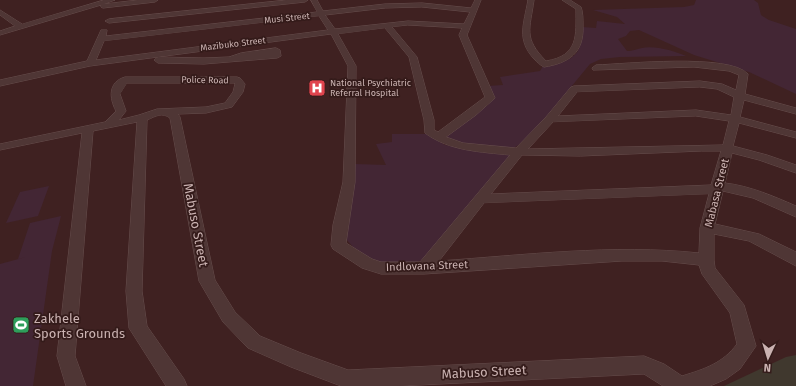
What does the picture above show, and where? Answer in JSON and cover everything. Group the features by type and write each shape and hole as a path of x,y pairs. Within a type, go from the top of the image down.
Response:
{"street":[{"path":"0,33 72,10 112,0"},
{"path":"72,10 155,0"},
{"path":"109,21 305,0"},
{"name":"Indlovana Street","path":"314,0 332,32 343,47 352,66 349,182 340,225 338,245 367,264 381,268 424,268 622,255 662,255 706,260"},
{"path":"437,138 490,98 463,35 478,0"},
{"path":"531,0 524,38 531,50 544,64 560,60 568,55 578,44 579,8 565,0"},
{"name":"Musi Street","path":"101,39 403,5 422,5 474,10"},
{"path":"90,63 112,12 103,6"},
{"path":"0,12 20,26"},
{"name":"Mazibuko Street","path":"0,83 90,63 386,25 421,22 467,26"},
{"path":"386,25 413,57 429,120 430,131 437,138 459,146 518,153 728,149 765,158 796,169"},
{"path":"69,71 140,60 204,61 252,56"},
{"path":"153,79 172,61"},
{"name":"Mabasa Street","path":"596,68 711,65 738,70 744,74 736,118 707,228 706,260 708,270 738,310 748,346 738,360 719,374 681,386"},
{"name":"Police Road","path":"0,147 52,135 88,129 108,125 142,118 157,112 206,110 228,105 238,92 240,84 236,80 125,80 115,90 116,100 121,111 108,125"},
{"path":"424,268 518,153 550,119 574,89 700,84 719,86 740,96 796,111"},
{"name":"Mabuso Street","path":"168,112 175,117 207,281 229,317 254,342 298,361 348,379 644,364 657,370 681,386"},
{"path":"550,119 696,113 720,114 796,135"},
{"path":"142,118 134,291 138,328 177,386"},
{"path":"76,386 66,356 88,129"},
{"path":"480,199 717,188 745,190 764,196 796,212"},
{"path":"707,228 732,231 755,238 796,260"}],"shaded area":[{"path":"696,0 754,0 758,3 761,15 769,20 796,29 796,94 749,72 694,55 639,30 630,31 626,36 618,39 627,51 652,47 670,50 686,56 620,57 601,59 590,64 528,139 512,149 460,143 441,138 488,105 492,99 487,86 503,85 500,77 540,71 543,66 554,65 570,59 578,51 580,46 582,39 582,27 596,28 597,21 625,24 617,17 593,10 684,7 694,5"},
{"path":"392,134 427,134 445,145 514,155 432,256 412,264 385,264 360,255 346,239 355,164 386,165 376,144 392,142"},
{"path":"49,186 38,216 6,223 20,192"},
{"name":"Zakhele Sports Grounds","path":"61,216 52,251 33,386 0,386 0,264 26,257 18,259 30,223"},
{"path":"796,355 796,386 724,386 786,357"}],"place":[{"name":"National Psychiatric Referral Hospital","path":"317,88"},
{"name":"Zakhele Sports Grounds","path":"21,325"}]}
